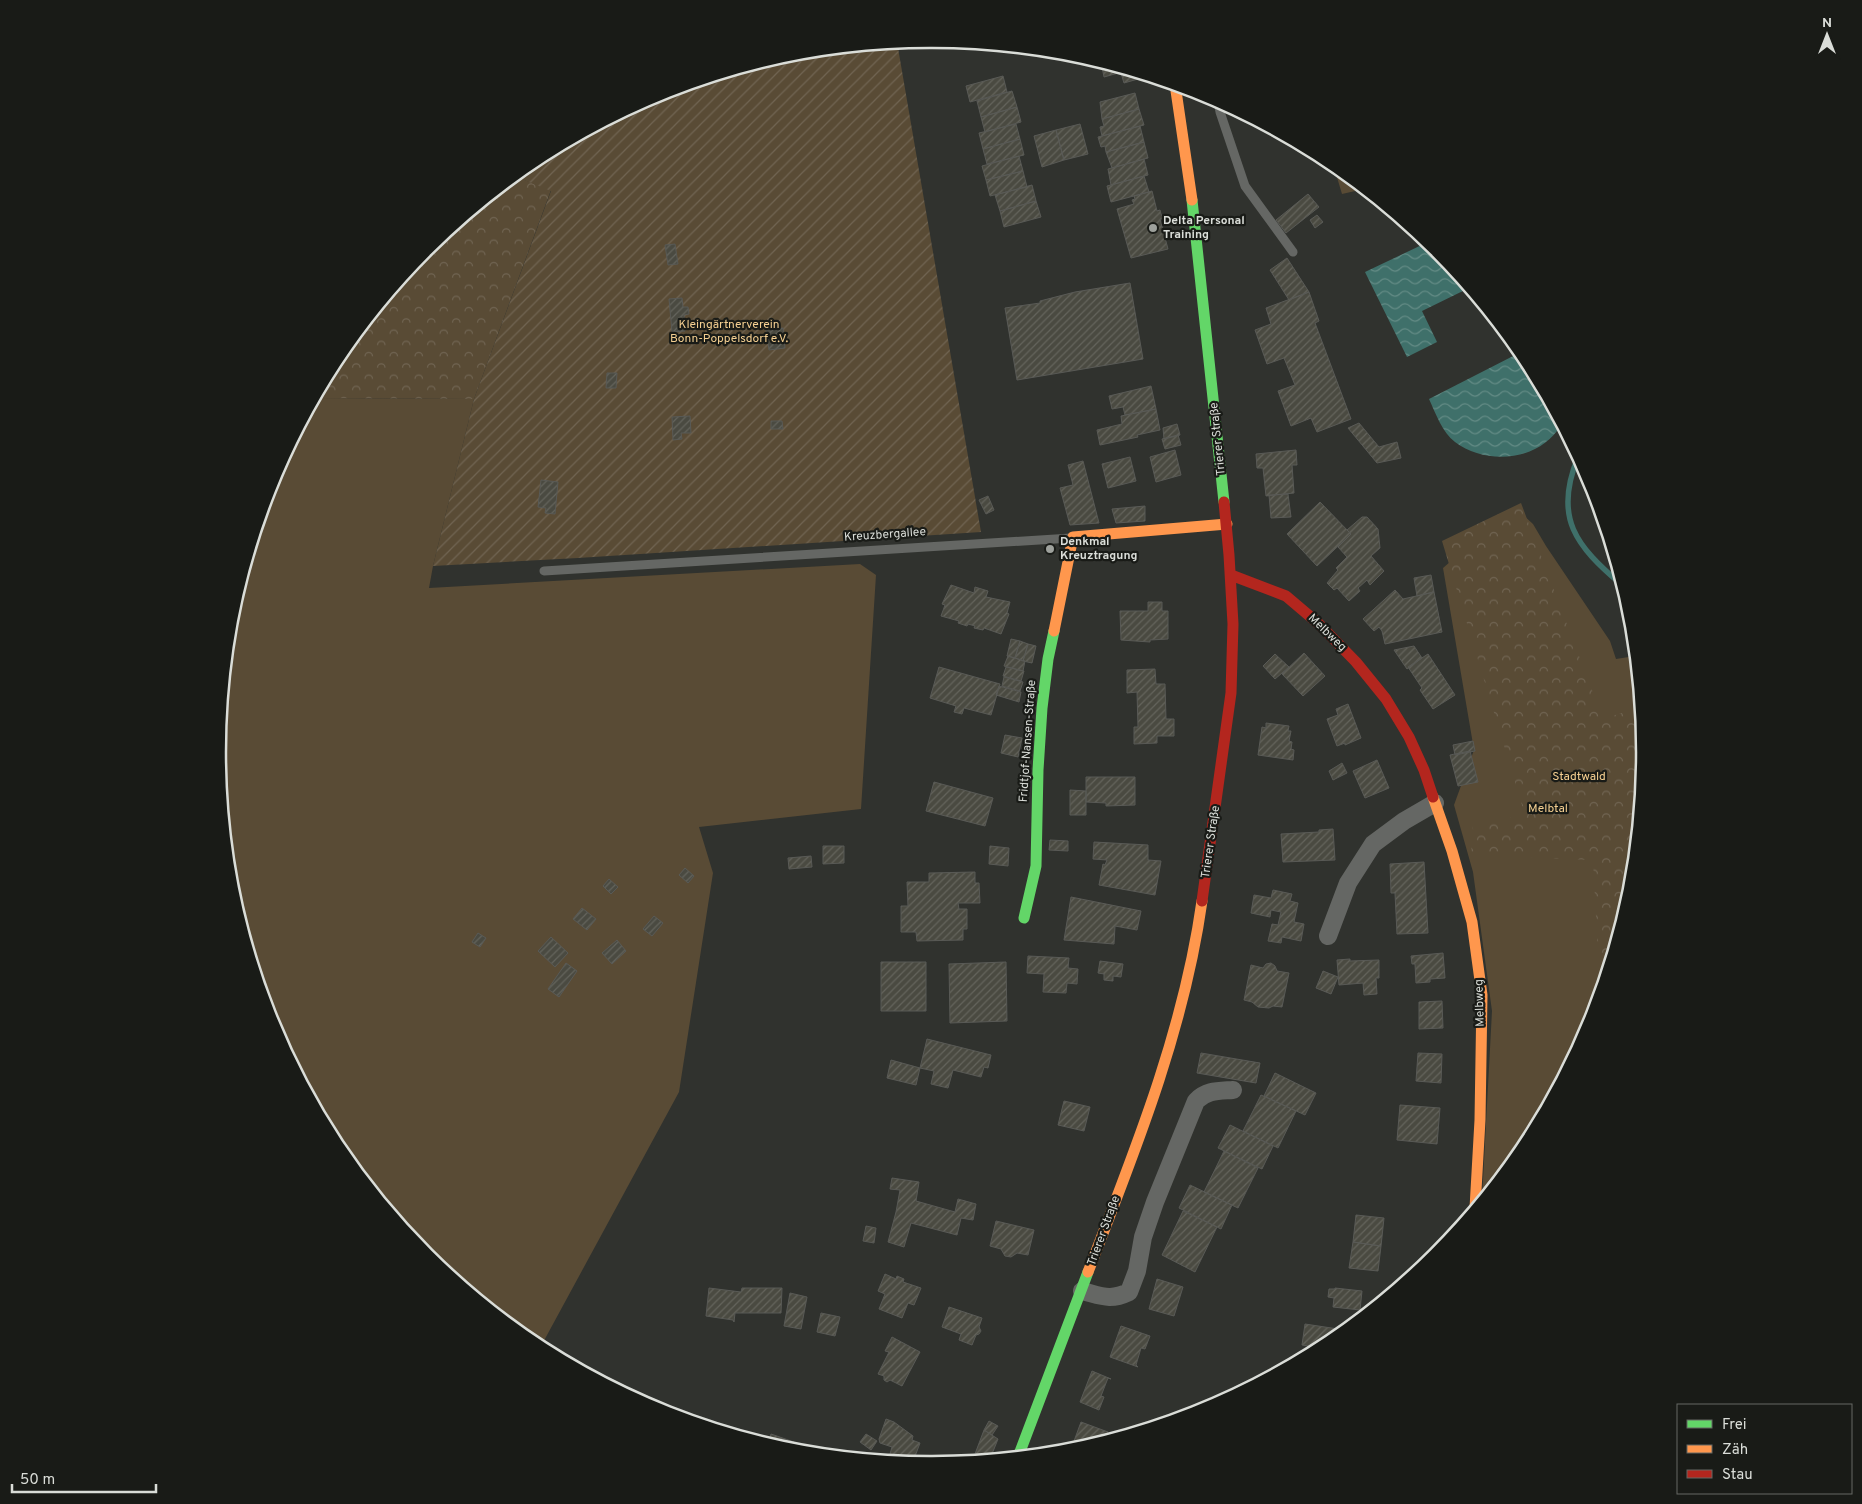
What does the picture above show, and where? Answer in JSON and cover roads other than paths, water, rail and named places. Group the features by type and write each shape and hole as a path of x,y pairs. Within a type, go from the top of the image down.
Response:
{"street":[{"name":"Trierer Straße","path":"1021,1450 1082,1290 1173,1039 1191,968 1210,850 1231,693 1234,654 1227,524 1189,183 1176,92"},
{"name":"Kreuzbergallee","path":"1073,537 1227,524"},
{"name":"Fridtjof-Nansen-Straße","path":"1024,918 1036,866 1038,770 1042,708 1048,659 1073,537"},
{"name":"Melbweg","path":"1231,575 1286,596 1319,624 1356,662 1386,699 1409,737 1424,770 1452,851 1472,922 1482,995 1480,1120 1476,1199"},
{"path":"1328,936 1348,882 1373,844 1404,821 1435,803"},
{"path":"1082,1290 1103,1297 1116,1298 1129,1292 1137,1271 1143,1237 1155,1202 1196,1101 1202,1095 1210,1092 1233,1090"}],"lane":[{"path":"1220,109 1245,186 1294,252"},
{"name":"Kreuzbergallee","path":"544,571 1073,537"}],"water":[{"path":"1420,246 1464,291 1422,311 1437,342 1407,357 1365,272"},
{"path":"1513,356 1557,430 1552,437 1527,453 1497,457 1482,455 1468,450 1450,438 1429,399"}],"waterway":[{"path":"1575,466 1568,497 1569,514 1573,529 1592,557 1613,577"}],"place":[{"name":"Delta Personal Training","path":"1153,228"},
{"name":"Denkmal Kreuztragung","path":"1050,549"}],"park label":[{"name":"Kleingärtnerverein Bonn-Poppelsdorf e.V.","path":"729,332"},
{"name":"Stadtwald","path":"1579,777"},
{"name":"Melbtal","path":"1548,809"}]}
